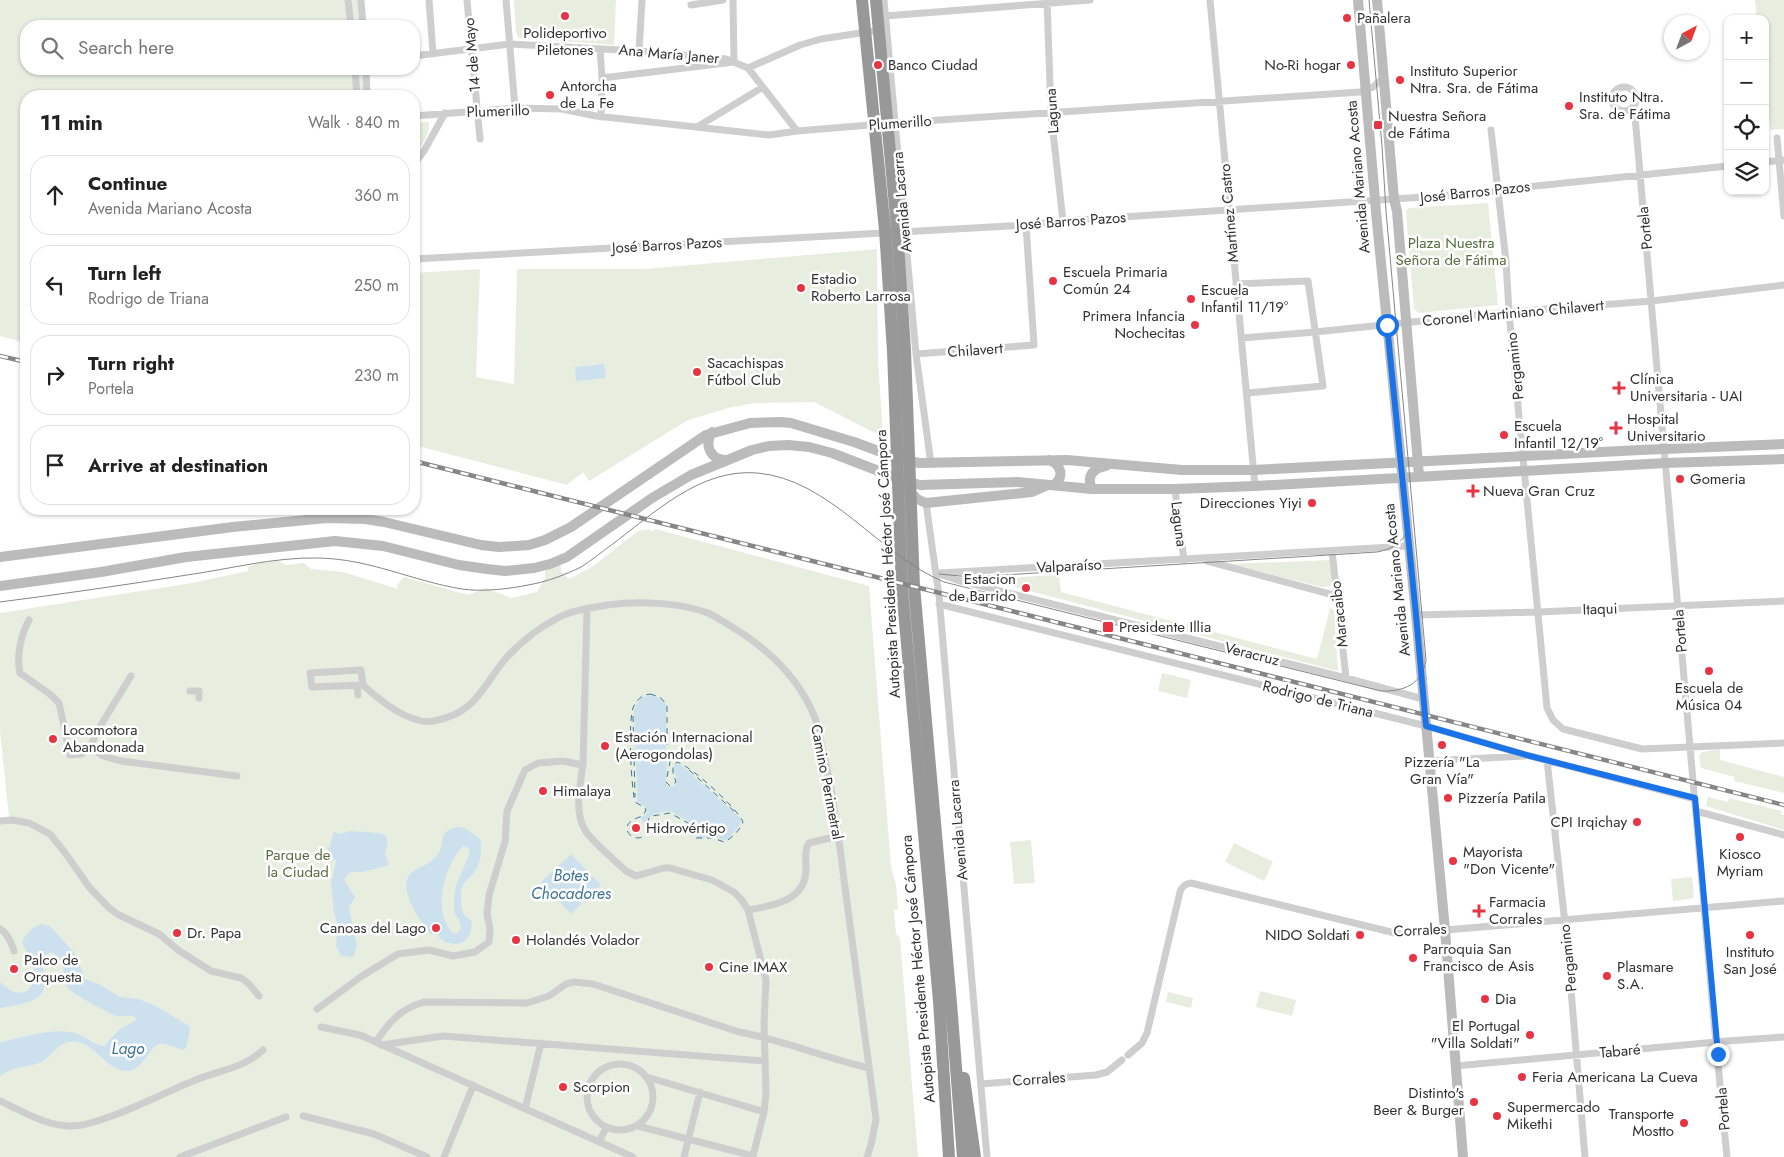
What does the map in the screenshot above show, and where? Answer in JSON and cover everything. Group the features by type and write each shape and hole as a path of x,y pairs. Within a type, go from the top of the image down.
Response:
{"highway":[{"name":"Autopista Presidente Héctor José Cámpora","path":"862,0 885,230 893,351 902,589 963,1157"},
{"name":"Autopista Presidente Héctor José Cámpora","path":"876,0 897,228 905,350 914,586 945,1002 949,1157"},
{"path":"940,1157 936,1048 945,1002"},
{"path":"945,1002 975,1157"}],"main road":[{"name":"Avenida Mariano Acosta","path":"1358,0 1375,200 1445,930 1463,1157"},
{"path":"1376,0 1394,199 1397,210 1419,476"},
{"path":"0,557 233,527 327,518 365,519 481,545 514,547 545,540 586,518 623,490 692,443 712,432 750,423 780,422 822,432 900,459 931,464 1049,460 1182,470 1254,470 1784,444"},
{"path":"712,432 708,442 710,452 717,459 725,460"},
{"path":"0,586 101,572 186,557 335,541 383,546 469,567 518,570 550,564 567,556 614,526 652,498 691,475 725,460 769,446 809,447 832,453 912,483 929,485 996,482 1092,489 1175,489 1255,486 1666,463 1784,459"},
{"path":"902,480 913,496 926,503 1032,492 1058,482 1061,473 1060,467 1055,462 1049,460"},
{"path":"1092,489 1089,483 1093,470 1098,467 1114,465"}],"street":[{"path":"348,0 350,20"},
{"path":"361,0 363,20"},
{"path":"429,0 432,53"},
{"name":"14 de Mayo","path":"468,0 480,139"},
{"path":"506,0 516,108"},
{"path":"639,51 642,0"},
{"path":"690,4 723,0"},
{"path":"602,78 734,62 733,0"},
{"name":"Avenida Lacarra","path":"884,0 916,354 931,464"},
{"path":"885,16 1047,1 1090,0"},
{"name":"Martínez Castro","path":"1210,0 1255,486"},
{"name":"Laguna","path":"1047,1 1051,114 1063,221"},
{"path":"797,131 748,68 800,45 821,39 887,30"},
{"name":"Ana María Janer","path":"420,55 510,44 639,51 726,59 748,68"},
{"path":"600,49 602,78 601,117"},
{"path":"355,75 357,90"},
{"path":"366,75 367,90"},
{"path":"1366,91 1384,77"},
{"path":"696,128 763,87"},
{"name":"Plumerillo","path":"420,115 516,108 562,109 601,117 770,135 894,123 1051,114 1366,91"},
{"name":"Portela","path":"1634,105 1727,1157"},
{"path":"420,156 445,113"},
{"name":"Pergamino","path":"1491,130 1506,260 1509,312 1547,708 1553,720 1563,729 1642,749 1691,748"},
{"path":"1777,138 1781,160 1784,216"},
{"name":"José Barros Pazos","path":"420,260 1026,225 1230,211 1481,193 1724,166"},
{"name":"Chilavert","path":"916,354 1034,345 1026,225"},
{"path":"1236,284 1308,281 1323,386 1247,393"},
{"name":"Coronel Martiniano Chilavert","path":"1242,338 1509,312 1652,301 1784,285"},
{"name":"Laguna","path":"1175,489 1184,560"},
{"name":"Avenida Lacarra","path":"926,503 940,604 987,1157"},
{"name":"Valparaíso","path":"936,573 1409,546"},
{"name":"Maracaibo","path":"1332,551 1346,678"},
{"name":"Valparaíso","path":"1201,559 1337,596"},
{"name":"Veracruz","path":"936,573 957,580 1423,699"},
{"name":"Itaqui","path":"1416,615 1784,602"},
{"name":"Camino Perimetral","path":"360,685 361,670 310,672 312,687 360,685 383,703 413,718 431,722 456,715 478,698 509,655 540,629 559,617 587,609 623,603 678,606 707,613 748,636 777,660 796,682 815,719 828,773 876,1119 867,1157"},
{"name":"Rodrigo de Triana","path":"940,604 1426,726 1530,756 1695,798"},
{"path":"587,609 583,765 579,790 583,826 586,832 626,871 636,876 670,868 712,880 734,892 748,910 766,980 764,1036 766,1093 764,1112 753,1156 638,1126"},
{"path":"29,620 24,629 18,662 20,673 59,703 70,755 82,754 90,748 99,728 131,676"},
{"path":"358,695 360,685"},
{"path":"190,691 200,691 199,698"},
{"path":"1691,748 1784,743"},
{"path":"90,748 103,756 121,761 237,776"},
{"path":"1429,761 1530,756"},
{"name":"Pergamino","path":"1547,760 1577,1055 1585,1157"},
{"path":"317,1009 362,976 398,954 429,950 453,956 475,952 489,942 490,928 487,914 489,895 505,842 507,811 525,770 538,763 563,761 583,765"},
{"path":"1696,811 1784,835"},
{"path":"0,821 12,820 29,823 50,834 88,887 119,915 159,934 178,950 211,971 241,978 259,996"},
{"path":"748,910 785,902 794,896 801,887 806,873 806,848 809,843 838,836"},
{"name":"Corrales","path":"1128,1055 1142,1043 1147,1033 1180,892 1182,886 1186,884 1191,883 1389,932 1411,934 1784,901"},
{"path":"0,929 11,942 14,951"},
{"path":"378,1044 389,1024 410,1006 424,1002 527,1003 549,996 566,984 574,982 593,984 739,1032 764,1036 822,1056 869,1068"},
{"path":"321,1027 360,1035 633,1157"},
{"path":"378,1044 443,1036 764,1061"},
{"name":"Tabaré","path":"1456,1066 1784,1037"},
{"path":"524,1109 541,1043"},
{"path":"0,1101 50,1122 67,1126 78,1126 126,1111 199,1078 239,1066 263,1050"},
{"name":"Corrales","path":"981,1084 1096,1075 1107,1072 1122,1060"},
{"path":"647,1077 654,1092 654,1103 647,1118 638,1126 624,1131 614,1130 606,1128 595,1119 588,1104 588,1088 593,1078 606,1067 617,1064 634,1067 647,1077 764,1112"},
{"path":"444,1157 473,1086"},
{"path":"684,1157 700,1092"},
{"path":"303,1116 374,1134 428,1157"},
{"path":"180,1157 286,1117"},
{"path":"599,1142 606,1128"}],"green space":[{"path":"0,0 361,0 363,20 20,20 20,75 366,75 367,90 20,90 20,341 0,336"},
{"name":"Polideportivo Piletones","path":"514,0 616,0 614,45 519,38 516,32"},
{"path":"1755,0 1784,0 1784,129 1771,130 1769,115 1769,15 1757,15"},
{"path":"429,122 427,136 420,148 420,123"},
{"name":"Plaza Nuestra Señora de Fátima","path":"1488,203 1498,305 1419,313 1414,309 1406,211 1409,208"},
{"name":"Sacachispas Fútbol Club","path":"877,249 878,359 883,437 814,402 756,403 732,407 688,420 589,481 583,472 567,485 420,447 420,273 480,269 476,377 514,384 517,269 644,269"},
{"name":"Parque de la Ciudad","path":"649,529 652,532 655,529 869,586 891,867 896,885 898,909 894,910 896,934 900,938 918,1157 0,1157 0,824 9,817 0,732 0,613 192,583 248,571 248,567 255,564 279,561 285,565 304,563 311,569 343,572 398,589 397,585 404,577 468,595 486,588 511,598 537,592 545,578 545,569 555,564 561,565 561,572 569,579 592,567 638,531"},
{"path":"1330,560 1332,586 1322,587 1230,564"},
{"path":"1059,575 1061,592 1317,659 1330,608 1334,610 1338,671 1004,583 1005,581 1021,577"},
{"path":"1162,673 1191,680 1187,698 1158,691"},
{"path":"1720,749 1720,760 1784,777 1784,793 1734,781 1735,777 1701,768 1699,756 1702,752"},
{"path":"1708,797 1728,802 1729,798 1782,811 1781,815 1784,815 1784,830 1706,806"},
{"path":"1031,840 1035,883 1014,884 1010,842"},
{"path":"1234,843 1273,862 1264,881 1225,862"},
{"path":"1692,877 1694,896 1691,899 1673,901 1671,879"},
{"path":"1260,991 1296,1000 1292,1016 1256,1007"},
{"path":"1168,992 1193,998 1191,1008 1166,1002"}],"water":[{"path":"604,364 606,378 576,381 575,367"},
{"path":"648,695 658,697 666,704 666,748 670,756 667,762 666,784 669,787 677,783 674,766 677,763 680,764 739,817 740,825 728,839 724,840 714,837 699,838 689,822 671,811 652,816 649,818 646,826 640,818 647,814 647,809 637,802 634,710 640,699"},
{"path":"465,828 480,839 481,849 477,869 464,884 461,892 462,910 465,916 472,921 471,930 468,938 455,944 446,942 438,936 440,929 438,926 434,928 432,935 427,930 412,906 406,888 410,874 436,857 444,835 451,829","holes":["464,846 468,848 470,853 456,885 454,897 454,912 461,928 458,933 453,933 443,916 443,886 457,853"]},
{"path":"350,831 381,833 386,836 388,844 385,853 389,865 363,872 350,872 344,880 355,897 349,908 357,946 353,957 341,956 336,945 338,927 331,885 336,860 330,858 328,850 334,832 340,834"},
{"name":"Botes Chocadores","path":"571,854 601,885 571,914 541,882"},
{"name":"Lago","path":"42,924 50,926 76,955 85,979 99,984 120,997 138,999 154,1005 189,1026 190,1031 186,1048 182,1050 166,1044 157,1045 140,1065 130,1071 116,1068 109,1064 85,1044 72,1042 58,1047 40,1063 13,1069 0,1076 0,1042 57,1031 79,1034 104,1046 120,1029 136,1020 133,1016 113,1015 71,991 65,981 61,960 51,952 43,961 45,986 43,992 38,997 25,1003 0,1008 0,982 12,991 19,993 27,991 34,979 34,967 22,943 30,931"}],"ferry route":[{"path":"650,694 660,697 667,705 667,745 671,757 666,782 670,786 676,782 673,766 677,762 702,779 732,807 743,822 730,839 724,842 713,838 695,838 688,823 670,813 649,818 647,832 641,837 636,838 628,833 628,824 643,816 646,810 635,802 632,783 631,716 634,705 638,700 644,695 650,694"},
{"path":"633,716 635,797"},
{"path":"689,770 736,813"}],"tram line":[{"path":"0,602 203,573 269,561 302,558 337,559 356,562 426,581 470,590 504,589 535,584 581,567 660,508 697,485 736,473 757,473 783,478 808,489 831,503 920,570 944,582 1381,691 1397,690 1411,685 1421,675 1426,660 1369,0"},
{"path":"939,574 971,577 1377,552 1395,546 1406,533 1409,520"}],"railway":[{"path":"0,356 20,361"},
{"path":"420,463 1784,805"}],"place":[{"name":"Polideportivo Piletones","path":"565,16"},
{"name":"Pañalera","path":"1347,18"},
{"name":"Banco Ciudad","path":"878,65"},
{"name":"No-Ri hogar","path":"1351,65"},
{"name":"Instituto Superior Ntra. Sra. de Fátima","path":"1400,80"},
{"name":"Antorcha de La Fe","path":"550,95"},
{"name":"Instituto Ntra. Sra. de Fátima","path":"1569,106"},
{"name":"Nuestra Señora de Fátima","path":"1378,125"},
{"name":"Escuela Primaria Común 24","path":"1053,281"},
{"name":"Estadio Roberto Larrosa","path":"801,288"},
{"name":"Escuela Infantil 11/19°","path":"1191,299"},
{"name":"Primera Infancia Nochecitas","path":"1195,325"},
{"name":"Sacachispas Fútbol Club","path":"697,372"},
{"name":"Clínica Universitaria - UAI","path":"1619,388"},
{"name":"Hospital Universitario","path":"1616,428"},
{"name":"Escuela Infantil 12/19°","path":"1504,435"},
{"name":"Gomeria","path":"1680,479"},
{"name":"Nueva Gran Cruz","path":"1473,491"},
{"name":"Direcciones Yiyi","path":"1312,503"},
{"name":"Estacion de Barrido","path":"1026,588"},
{"name":"Presidente Illia","path":"1108,627"},
{"name":"Escuela de Música 04","path":"1709,671"},
{"name":"Locomotora Abandonada","path":"53,739"},
{"name":"Pizzería \"La Gran Vía\"","path":"1442,745"},
{"name":"Estación Internacional (Aerogondolas)","path":"605,746"},
{"name":"Himalaya","path":"543,791"},
{"name":"Pizzería Patila","path":"1448,798"},
{"name":"CPI Irqichay","path":"1637,822"},
{"name":"Hidrovértigo","path":"636,828"},
{"name":"Kiosco Myriam","path":"1740,837"},
{"name":"Mayorista \"Don Vicente\"","path":"1453,861"},
{"name":"Farmacia Corrales","path":"1479,911"},
{"name":"Canoas del Lago","path":"436,928"},
{"name":"Dr. Papa","path":"177,933"},
{"name":"NIDO Soldati","path":"1360,935"},
{"name":"Instituto San José","path":"1750,935"},
{"name":"Holandés Volador","path":"516,940"},
{"name":"Parroquia San Francisco de Asis","path":"1413,958"},
{"name":"Cine IMAX","path":"709,967"},
{"name":"Palco de Orquesta","path":"14,969"},
{"name":"Plasmare S.A.","path":"1607,976"},
{"name":"Dia","path":"1485,999"},
{"name":"El Portugal \"Villa Soldati\"","path":"1530,1035"},
{"name":"Feria Americana La Cueva","path":"1522,1077"},
{"name":"Scorpion","path":"563,1087"},
{"name":"Distinto's Beer & Burger","path":"1474,1102"},
{"name":"Supermercado Mikethi","path":"1497,1116"},
{"name":"Transporte Mostto","path":"1684,1123"}],"route":[{"path":"1387,325 1426,726 1530,756 1695,798 1718,1054"}]}
